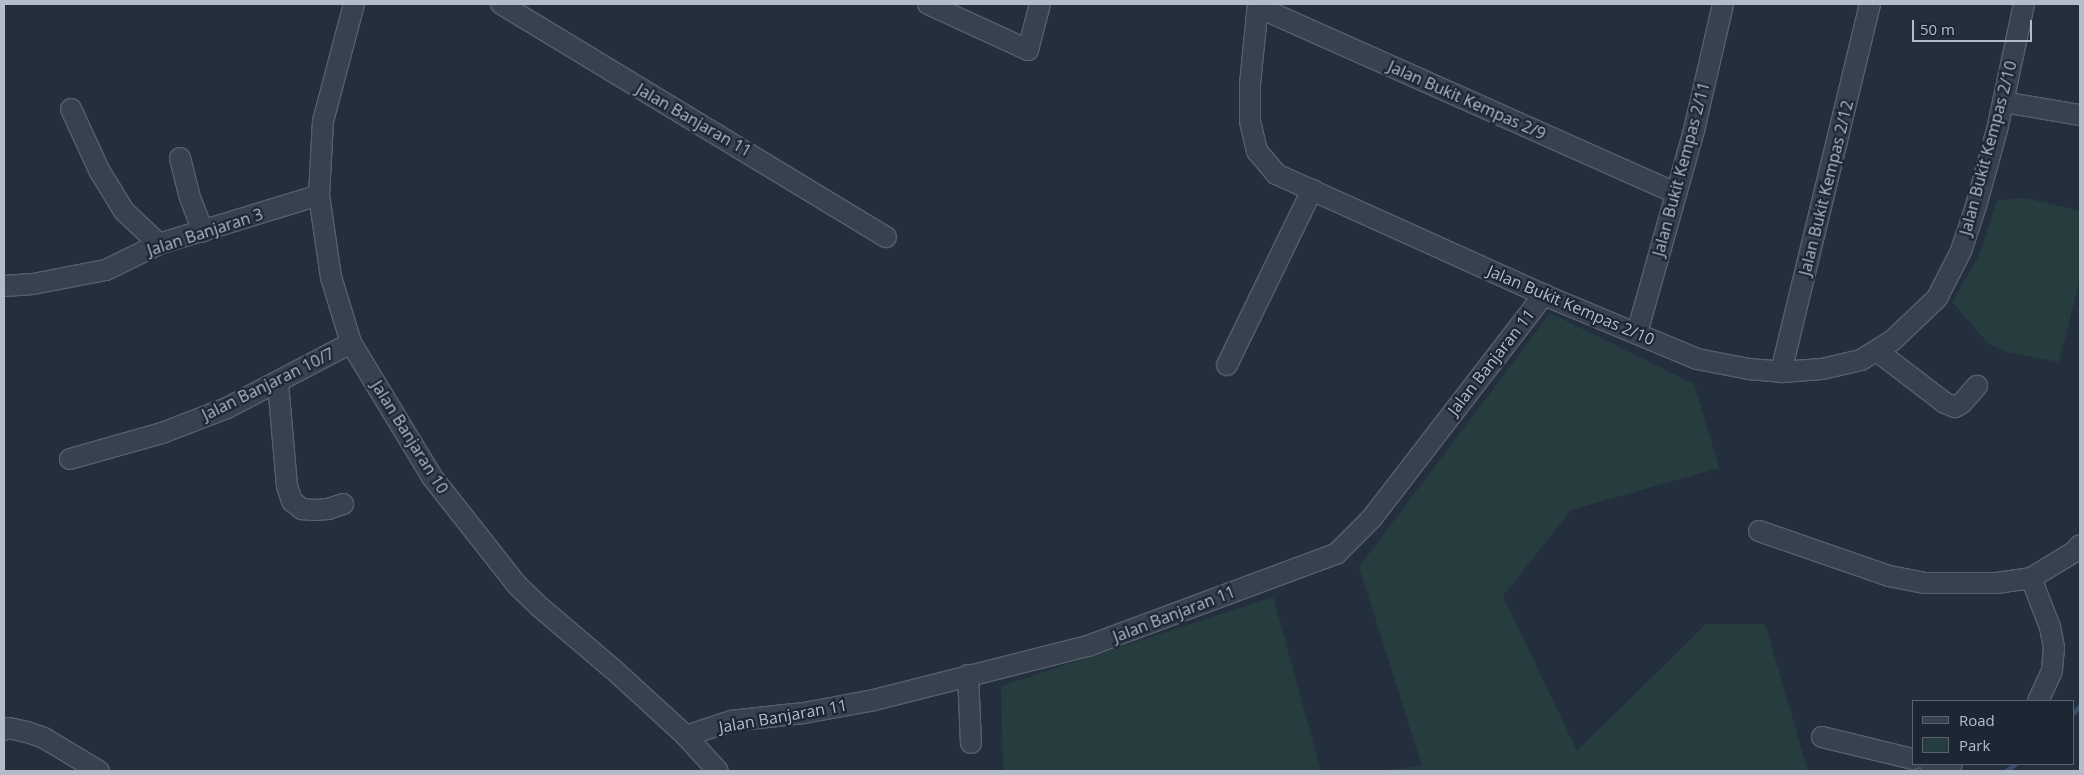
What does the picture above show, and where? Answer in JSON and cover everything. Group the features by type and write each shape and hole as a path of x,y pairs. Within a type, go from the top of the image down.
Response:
{"street":[{"name":"Jalan Banjaran 10","path":"354,4 323,121 319,195 331,278 351,342 432,477 518,585 686,736 718,771"},
{"name":"Jalan Banjaran 11","path":"501,4 886,237"},
{"path":"928,4 1028,50 1040,4"},
{"name":"Jalan Bukit Kempas 2/11","path":"1637,333 1694,130 1723,4"},
{"name":"Jalan Bukit Kempas 2/12","path":"1781,372 1870,4"},
{"name":"Jalan Bukit Kempas 2/10","path":"1258,6 1250,84 1250,121 1257,151 1276,174 1544,295 1705,362 1781,372 1822,369 1860,360 1892,341 1937,298 1961,251 1976,206 2003,102 2024,4"},
{"name":"Jalan Bukit Kempas 2/9","path":"1258,6 1676,193"},
{"path":"2003,102 2080,115"},
{"path":"71,109 99,170 124,211 159,244"},
{"path":"180,158 203,232"},
{"path":"1227,365 1312,190"},
{"name":"Jalan Banjaran 3","path":"4,286 33,284 106,270 159,244 319,195"},
{"name":"Jalan Banjaran 11","path":"686,736 732,721 813,712 874,700 1088,646 1336,554 1372,518 1544,295"},
{"name":"Jalan Banjaran 10/7","path":"70,459 162,433 227,408 278,383 351,342"},
{"path":"1877,351 1945,403 1955,407 1962,403 1978,386"},
{"path":"278,383 287,486 292,501 302,509 315,510 328,509 343,504"},
{"path":"1759,531 1889,576 1925,583 1996,583 2031,578 2074,552 2080,544"},
{"path":"2031,578 2050,627 2054,647 2052,671 2038,700"},
{"path":"968,675 971,743"},
{"path":"4,730 9,728 44,738 99,771"},
{"path":"1822,737 1912,760"}],"green space":[{"path":"2025,198 2080,211 2080,279 2059,362 2006,352 1988,343 1952,302 1979,256 1997,200"},
{"path":"1550,313 1694,384 1719,468 1571,510 1503,596 1577,751 1706,624 1765,624 1808,771 1378,771 1422,766 1359,567"},
{"path":"1273,597 1321,771 1003,771 1001,686"}],"waterway":[{"path":"2074,712 2080,706"},
{"path":"2006,771 2014,765"}]}
